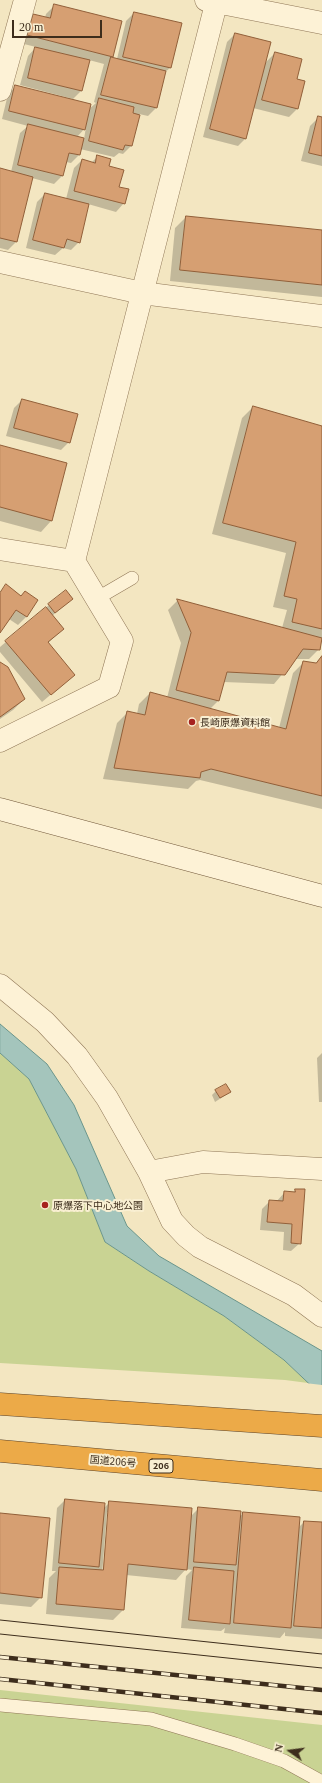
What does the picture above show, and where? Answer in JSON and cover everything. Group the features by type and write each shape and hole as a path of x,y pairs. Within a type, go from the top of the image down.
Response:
{"highway":[{"path":"0,1404 322,1426"},
{"name":"国道206号","path":"0,1451 322,1480"}],"street":[{"path":"0,90 25,0"},
{"path":"0,741 109,687 122,641 74,561 142,293 213,1 322,22"},
{"path":"0,262 142,293 322,316"},
{"path":"0,549 74,561"},
{"path":"0,810 322,896"},
{"path":"0,986 45,1022 77,1056 107,1098 149,1172 172,1221 186,1236 200,1247 294,1295 322,1316"},
{"path":"149,1172 203,1162 322,1169"}],"lane":[{"path":"96,599 132,578"},
{"path":"0,1706 151,1720 235,1744 284,1760 322,1782"}],"green space":[{"name":"原爆落下中心地公園","path":"0,1053 29,1079 76,1169 105,1242 149,1271 224,1316 284,1360 308,1383 285,1380 0,1363"},
{"path":"0,1690 322,1725 322,1783 0,1783"}],"water":[{"path":"0,1024 47,1064 74,1105 127,1226 159,1256 322,1351 322,1396 284,1360 224,1316 149,1271 105,1242 76,1169 29,1079 0,1053"}],"pier":[{"path":"305,1383 322,1385 322,1398 321,1398"}],"building":[{"path":"54,4 122,21 113,57 27,35 33,14 50,18"},
{"path":"134,12 182,23 171,68 123,57"},
{"path":"235,33 271,42 246,139 210,129"},
{"path":"35,47 90,60 82,91 28,78"},
{"path":"275,52 302,59 297,79 305,81 298,109 262,100"},
{"path":"111,57 166,71 157,108 101,95"},
{"path":"15,85 91,104 85,130 9,111"},
{"path":"99,98 134,107 133,113 140,115 132,146 125,145 123,150 89,141"},
{"path":"318,116 322,117 322,156 309,153"},
{"path":"28,124 84,138 80,155 69,153 63,176 18,165"},
{"path":"97,155 111,159 109,166 124,170 119,187 129,189 125,204 74,191 82,159 95,163"},
{"path":"0,168 33,177 17,242 0,238"},
{"path":"45,193 89,204 80,243 67,239 64,248 33,240"},
{"path":"186,216 322,230 322,285 180,270"},
{"path":"22,399 78,414 70,443 14,428"},
{"path":"253,406 322,426 322,629 292,622 297,599 284,596 296,542 223,523"},
{"path":"0,445 67,463 52,521 0,507"},
{"path":"6,584 21,596 25,591 38,600 27,617 16,610 0,633 0,593"},
{"path":"66,590 73,599 55,613 48,604"},
{"path":"177,599 322,638 320,650 303,649 285,675 227,672 219,701 176,690 191,633"},
{"path":"46,607 64,629 48,642 75,675 51,695 5,641"},
{"name":"長崎原爆資料館","path":"322,656 322,796 211,769 201,772 200,778 114,768 127,711 145,715 150,692 286,729 303,661 316,663"},
{"path":"0,662 8,667 25,699 0,717"},
{"path":"226,1084 231,1092 220,1098 215,1090"},
{"path":"295,1189 305,1189 301,1244 291,1243 292,1224 267,1222 269,1200 283,1201 284,1191 295,1192"},
{"path":"65,1499 105,1503 99,1567 59,1563"},
{"path":"109,1501 192,1508 187,1570 128,1564 124,1610 56,1604 59,1567 103,1570"},
{"path":"198,1507 241,1511 236,1565 194,1562"},
{"path":"243,1512 300,1517 291,1628 234,1623"},
{"path":"0,1513 50,1518 42,1598 0,1593"},
{"path":"304,1521 322,1522 322,1628 294,1626"},
{"path":"194,1567 234,1571 230,1624 189,1620"}],"tram line":[{"path":"0,1620 322,1654"},
{"path":"0,1634 322,1668"}],"railway":[{"path":"0,1657 322,1690"},
{"path":"0,1679 322,1713"}],"place":[{"name":"長崎原爆資料館","path":"192,722"},
{"name":"原爆落下中心地公園","path":"45,1205"}]}
